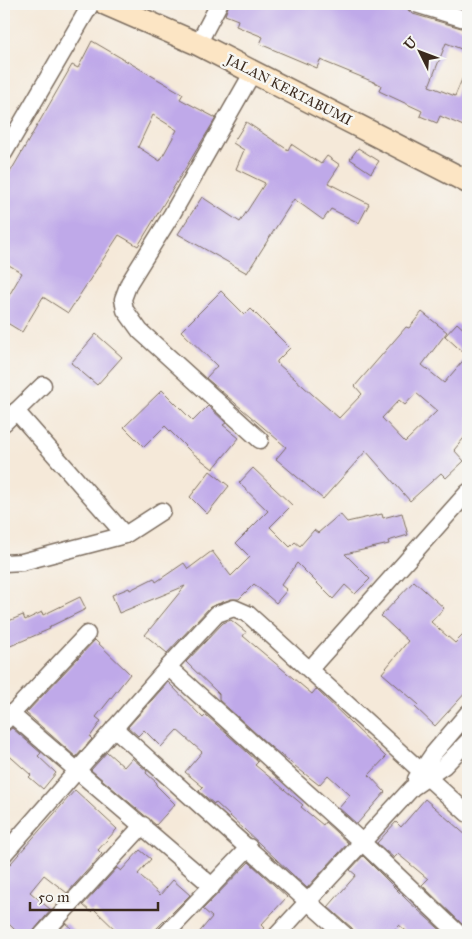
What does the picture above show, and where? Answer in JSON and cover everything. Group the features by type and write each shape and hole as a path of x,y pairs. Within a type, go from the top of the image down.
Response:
{"main road":[{"name":"JALAN KERTABUMI","path":"106,4 198,44 468,182"}],"street":[{"path":"4,153 91,4"},
{"path":"198,44 219,4"},
{"path":"416,4 468,20"},
{"path":"253,72 172,214 133,275 123,299 125,310 140,331 260,440"},
{"path":"4,422 42,386"},
{"path":"16,411 125,535"},
{"path":"310,669 468,492"},
{"path":"4,563 22,562 125,535 162,511"},
{"path":"4,854 168,666 218,614 234,608 248,614 468,814"},
{"path":"88,634 7,718 78,769 212,886"},
{"path":"168,666 363,843 460,935"},
{"path":"278,935 424,774 468,713"},
{"path":"114,728 345,935"},
{"path":"424,774 444,766 468,741"},
{"path":"42,935 143,825"},
{"path":"165,935 249,848"}],"building":[{"path":"229,4 406,4 408,10 413,14 468,30 468,46 463,44 461,49 446,43 429,86 455,96 468,65 468,128 440,116 437,123 420,116 422,111 379,91 381,85 320,60 317,68 260,44 263,37 236,26 238,20 225,15"},
{"path":"449,4 468,4 468,10"},
{"path":"92,41 183,94 180,99 216,118 138,246 119,235 68,313 43,297 22,332 4,321 4,304 22,273 4,262 4,183 72,65 78,68","holes":["153,115 177,130 160,161 138,147"]},
{"path":"246,122 288,150 291,144 321,164 327,156 340,165 328,183 369,204 359,223 331,209 323,220 294,199 247,273 178,234 202,197 240,222 265,183 236,169 244,150 233,143"},
{"path":"358,148 379,161 371,173 350,159"},
{"path":"221,291 245,315 251,309 290,348 277,363 339,418 362,394 355,386 406,327 409,328 422,312 447,332 422,365 444,383 467,356 445,336 457,323 468,333 468,433 454,450 464,461 446,478 441,473 410,501 366,451 323,499 276,459 286,447 206,378 217,366 181,331","holes":["416,393 437,411 405,442 382,418 399,400 405,405"]},
{"path":"96,334 122,357 97,385 71,363"},
{"path":"162,390 193,421 208,406 226,423 223,425 239,438 213,469 190,451 165,426 144,447 124,427"},
{"path":"253,468 292,505 270,527 290,547 295,542 300,546 314,530 318,533 340,514 347,522 382,514 383,518 402,513 408,535 388,541 389,544 345,554 370,579 355,594 345,585 333,599 297,563 281,585 287,590 276,603 254,584 239,599 231,599 210,607 167,653 145,635 185,586 119,613 112,595 129,588 130,590 154,578 156,582 184,563 188,569 212,551 231,576 250,557 236,543 268,511 239,483"},
{"path":"210,471 229,486 207,514 190,497"},
{"path":"414,581 444,608 431,622 455,643 468,630 468,690 435,726 415,707 418,704 382,673 408,641 381,616"},
{"path":"80,597 86,609 49,627 50,629 8,647 4,636 4,623 23,615 25,620 42,612 43,615"},
{"path":"231,620 246,632 243,636 312,694 316,689 386,757 369,775 385,792 357,824 339,808 350,795 328,775 319,785 271,747 219,700 219,694 186,662 223,623"},
{"path":"95,640 130,674 96,717 101,721 90,737 92,739 76,757 26,713"},
{"path":"168,682 203,718 206,715 258,762 255,765 303,805 301,807 323,825 325,822 348,843 307,888 215,802 214,804 199,791 203,787 185,772 202,752 177,730 161,747 144,730 138,736 128,727"},
{"path":"12,728 41,753 38,756 56,773 43,789 29,777 31,775 4,751 4,734"},
{"path":"107,752 124,767 132,758 147,771 146,773 157,783 156,785 175,804 156,825 91,770"},
{"path":"75,790 117,829 98,850 102,854 67,893 44,875 30,892 51,910 30,935 20,935 4,919 4,871"},
{"path":"425,799 468,837 468,930 422,885 428,879 398,854 394,858 377,843 396,822 401,827"},
{"path":"140,850 151,859 138,874 160,895 173,880 190,895 150,935 121,935 94,909 91,912 83,905 117,868 121,871"},
{"path":"363,856 408,901 446,935 411,935 399,925 389,935 355,935 352,928 328,907 356,875 350,870"},
{"path":"249,862 287,897 261,925 264,928 257,935 197,935 212,917 203,909"},
{"path":"66,923 80,935 56,934"}]}
